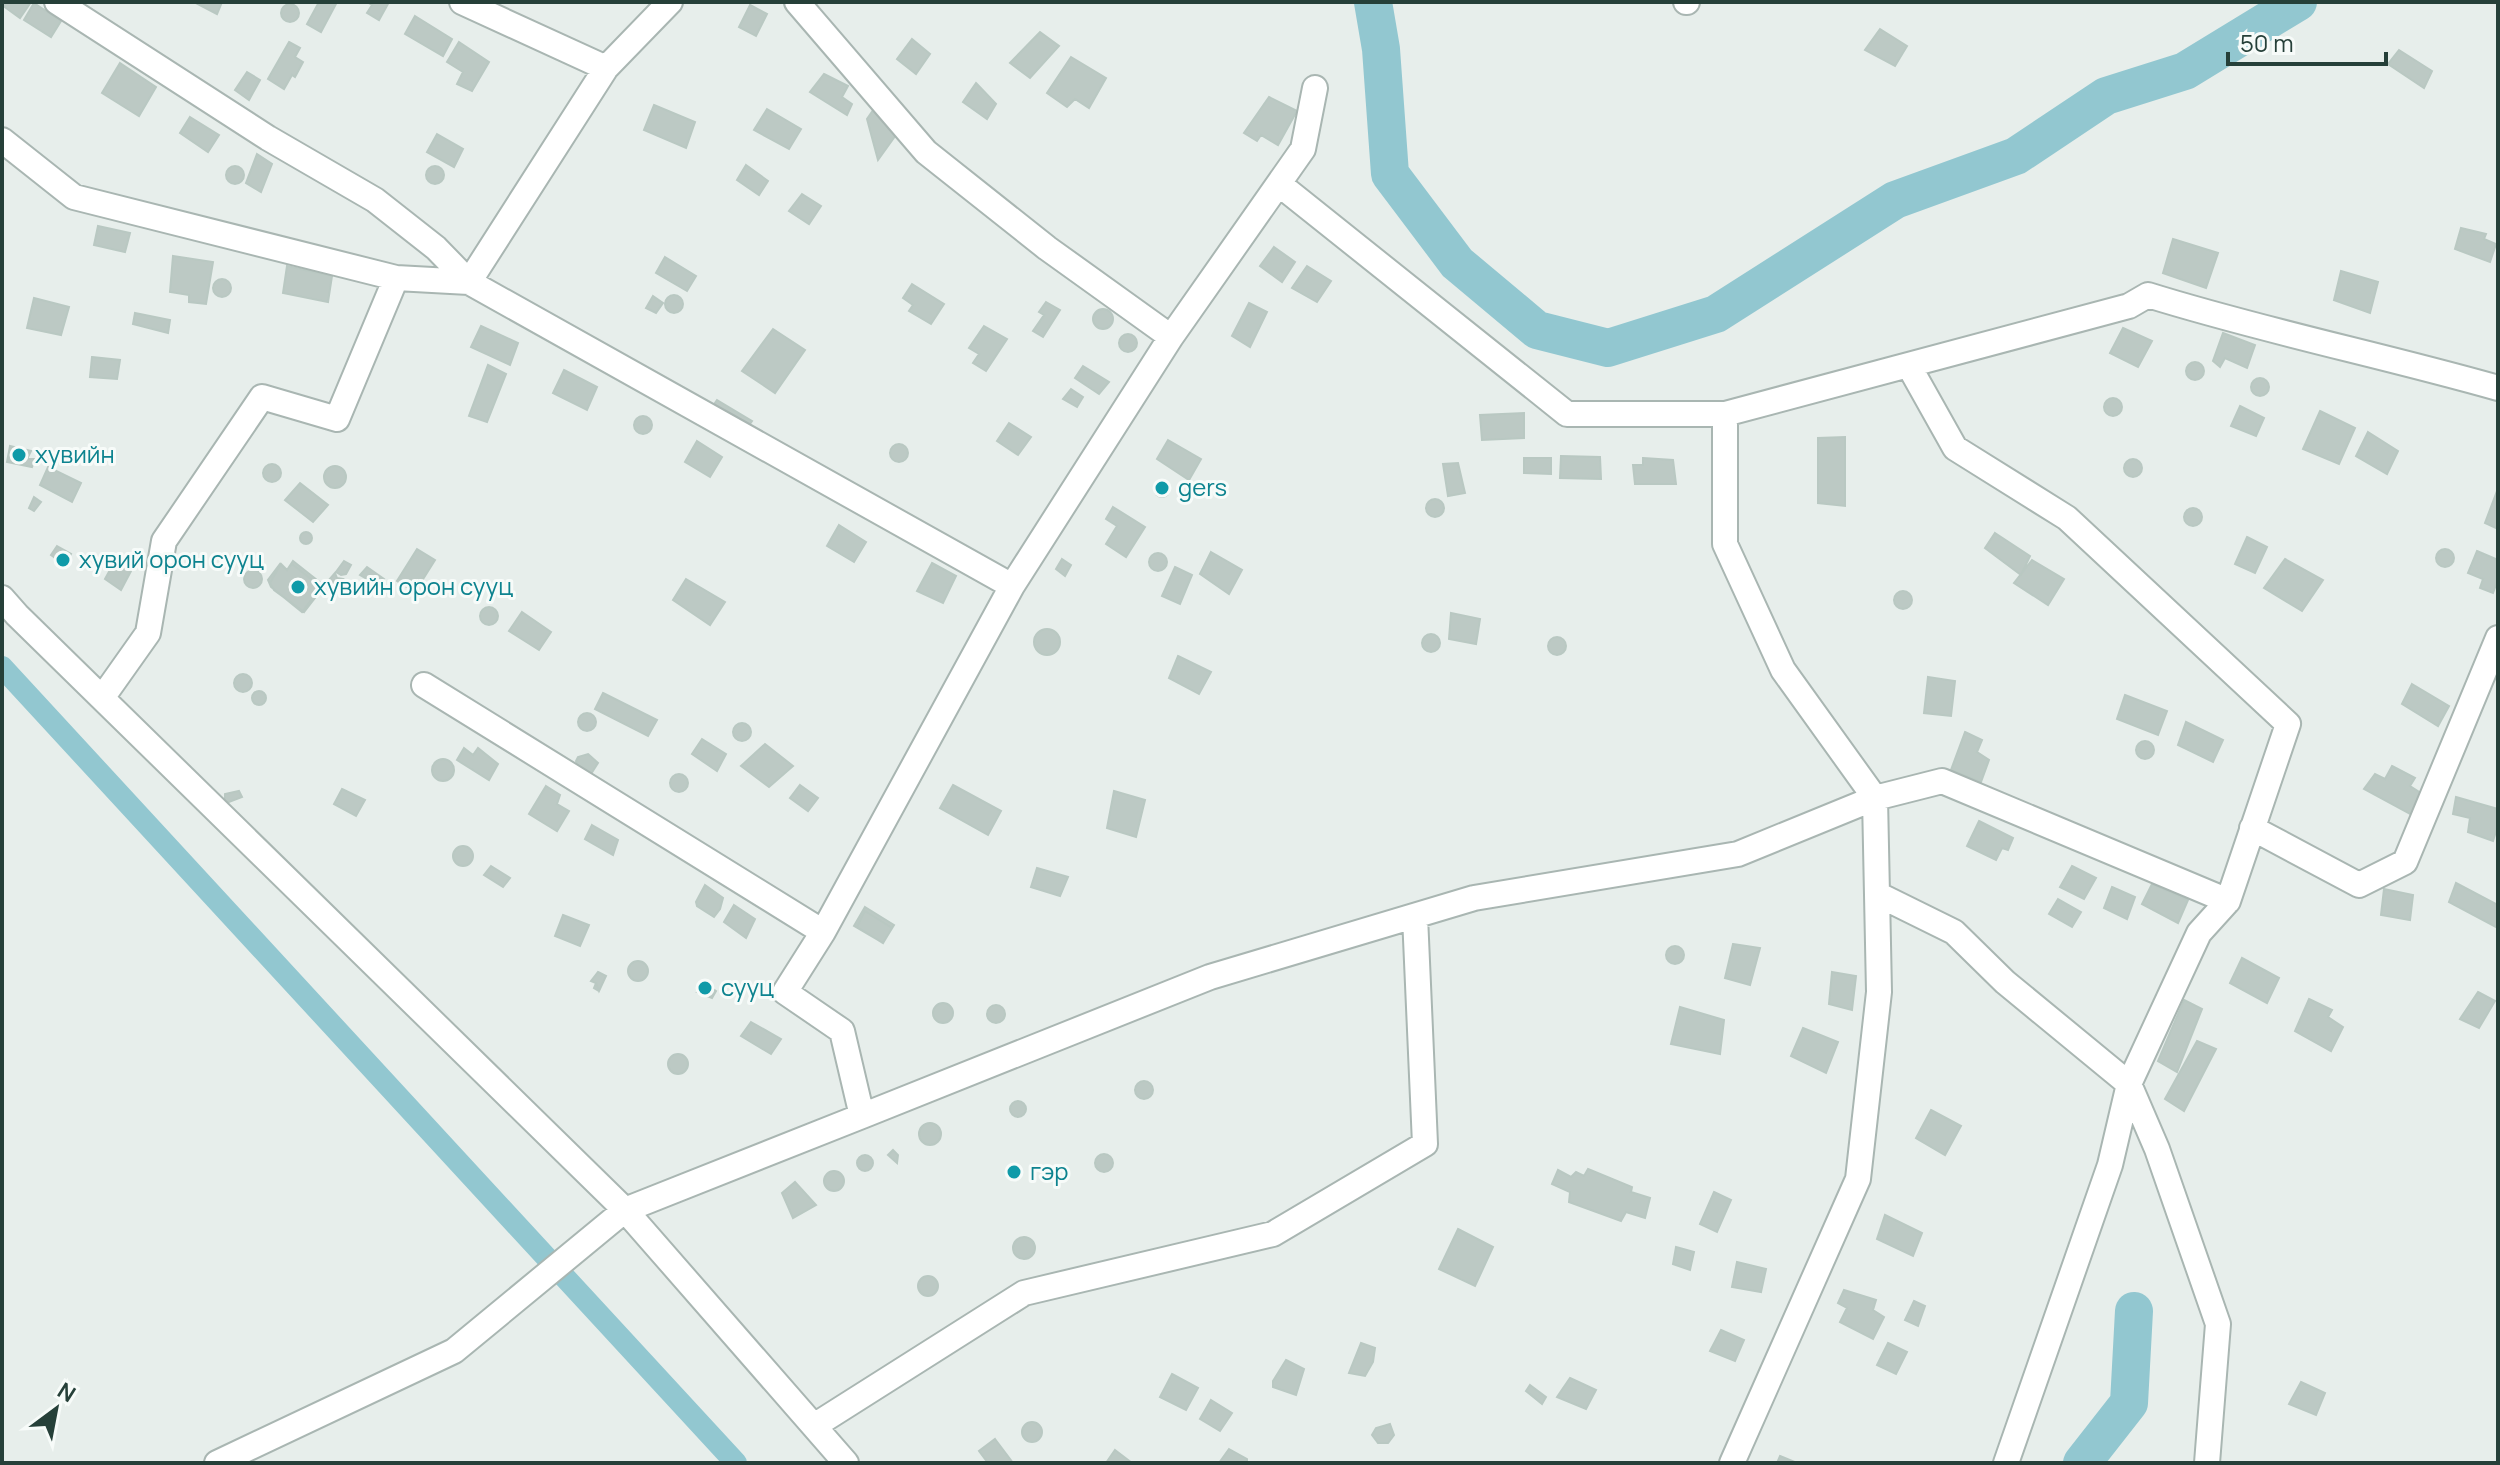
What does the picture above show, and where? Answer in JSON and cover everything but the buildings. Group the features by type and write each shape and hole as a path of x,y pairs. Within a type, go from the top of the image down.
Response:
{"street":[{"path":"57,2 268,138 375,200 436,248 469,282 1012,586"},
{"path":"462,2 606,68"},
{"path":"469,282 606,68 670,2"},
{"path":"797,2 926,152 1047,248 1171,337"},
{"path":"862,1116 842,1031 785,992 823,932 1012,586 1171,337 1303,149 1315,88"},
{"path":"2,140 74,197 396,278 469,282"},
{"path":"1279,184 1567,414 1725,414 2129,306 2148,295 2223,319 2498,388"},
{"path":"102,698 148,633 164,541 262,397 337,419 396,278"},
{"path":"1909,366 1955,448 2067,518 2288,724 2228,901 2199,933 2129,1084 2110,1165 2006,1463"},
{"path":"1725,414 1725,544 1783,670 1875,798 1879,992 1858,1179 1732,1463"},
{"path":"2,598 625,1210 846,1463"},
{"path":"2252,828 2359,885 2405,862 2498,638"},
{"path":"424,685 823,932"},
{"path":"217,1463 454,1351 625,1210 1210,977 1474,898 1738,854 1875,798 1942,781 2228,901"},
{"path":"1877,894 1954,932 2005,982 2129,1084 2157,1149 2218,1324 2207,1463"},
{"path":"814,1426 1024,1293 1273,1234 1425,1144 1415,916"}],"waterway":[{"path":"1373,2 1381,49 1390,174 1457,263 1537,330 1608,348 1716,314 1895,200 2016,156 2106,96 2185,71 2298,2"},
{"path":"2,667 736,1463"},
{"path":"2082,1463 2129,1403 2134,1311"}],"place":[{"name":"хувийн","path":"19,455"},
{"name":"gers","path":"1162,488"},
{"name":"хувий орон сууц","path":"63,560"},
{"name":"хувийн орон сууц","path":"298,587"},
{"name":"сууц","path":"705,988"},
{"name":"гэр","path":"1014,1172"}]}
